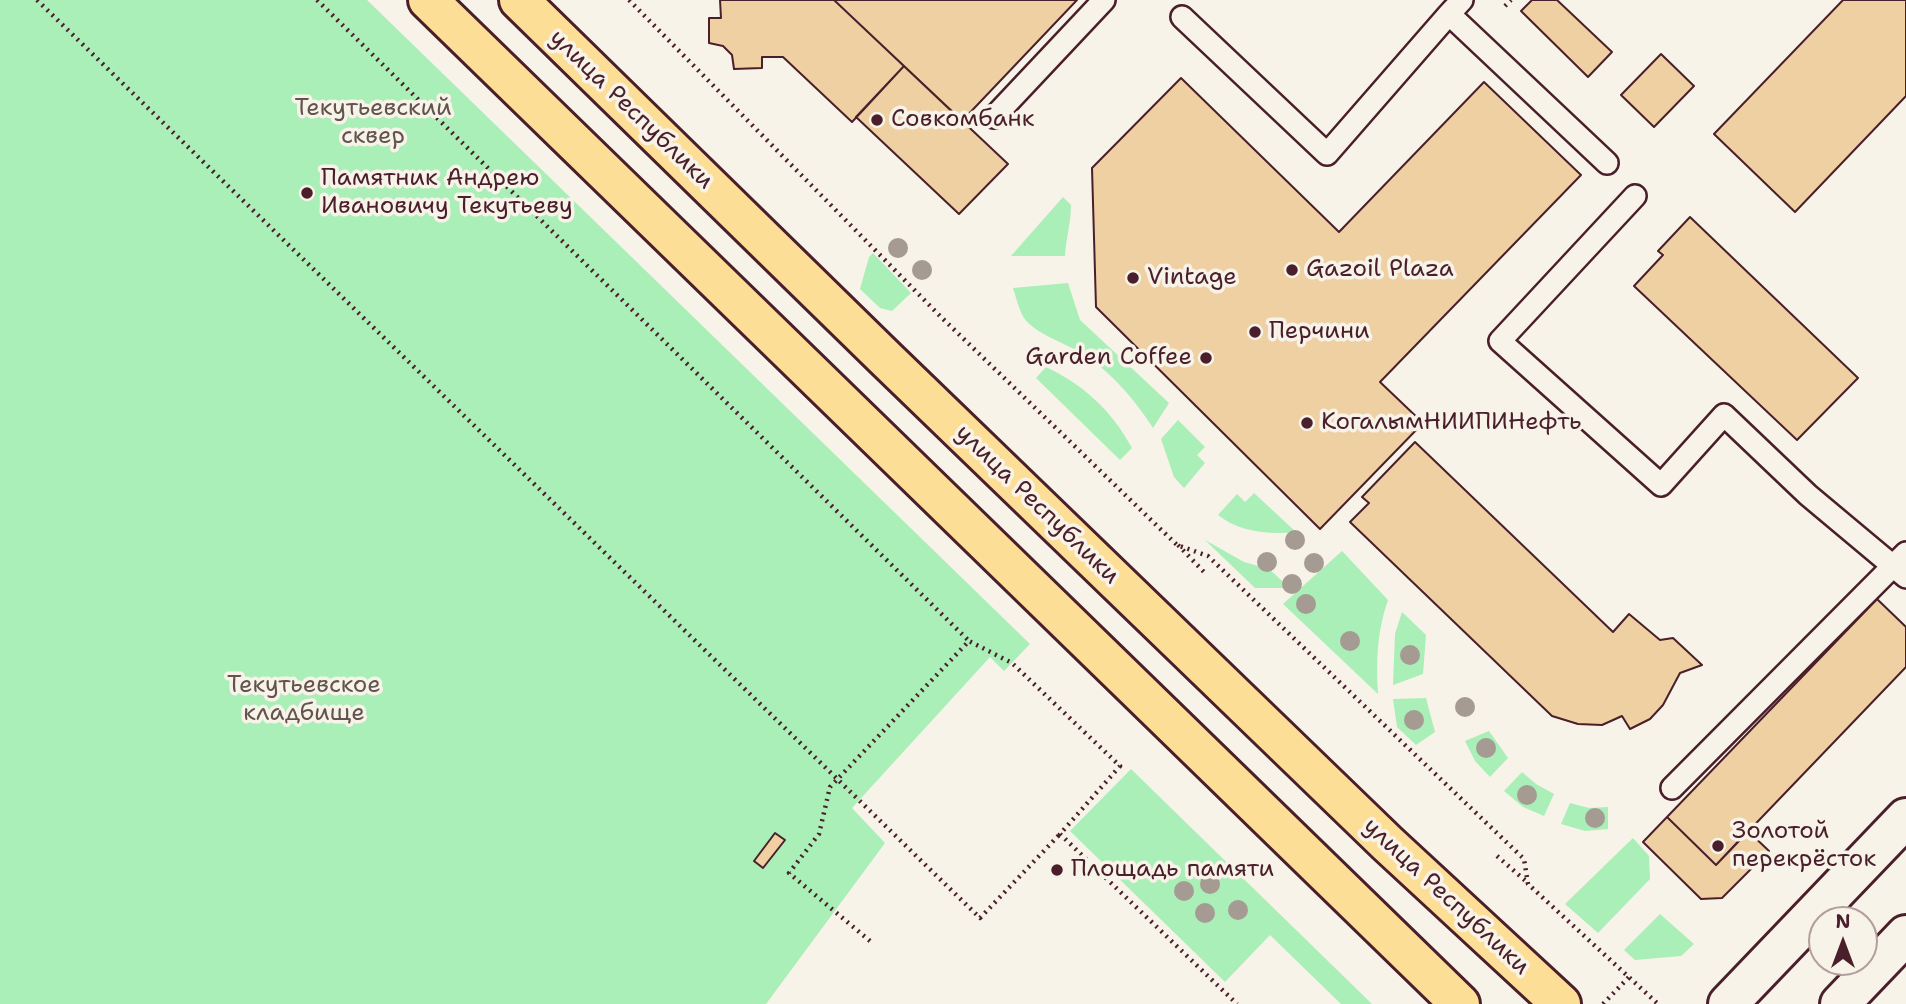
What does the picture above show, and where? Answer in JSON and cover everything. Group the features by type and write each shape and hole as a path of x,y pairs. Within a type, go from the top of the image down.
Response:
{"main road":[{"path":"428,0 1460,1004"},
{"name":"улица Республики","path":"519,0 1388,844 1561,1004"},
{"path":"1728,1004 1906,818"},
{"path":"1840,1004 1906,935"}],"lane":[{"path":"995,117 1104,0"},
{"path":"1182,17 1327,154 1455,7 1607,163"},
{"path":"1635,196 1500,341 1661,485 1724,415 1808,495 1902,565 1672,788"}],"path":[{"path":"37,0 980,918 1060,834 1119,766 1012,663 970,641 317,0"},
{"path":"629,0 941,317 1204,572"},
{"path":"1505,6 1511,0"},
{"path":"1177,545 1208,556 1514,849 1524,859 1528,884"},
{"path":"870,942 789,873 819,834 830,787 970,641"},
{"path":"1060,834 1237,1004"},
{"path":"1497,856 1658,1004"},
{"path":"1603,1004 1629,976"}],"green space":[{"name":"Текутьевское кладбище","path":"0,0 367,0 1030,644 1004,671 990,657 852,808 885,843 766,1004 0,1004"},
{"path":"1063,197 1071,205 1065,256 1011,256"},
{"path":"873,253 911,293 892,311 880,308 860,289 869,257"},
{"path":"1068,283 1080,320 1169,403 1153,428 1124,390 1098,365 1036,329 1024,318 1013,288"},
{"path":"1046,367 1085,391 1115,422 1132,448 1120,460 1036,378"},
{"path":"1178,420 1205,447 1197,455 1205,463 1184,488 1174,477 1161,439"},
{"path":"1254,493 1296,532 1275,533 1245,529 1218,515 1237,494 1245,502"},
{"path":"1205,540 1244,562 1269,569 1290,588 1255,588"},
{"path":"1342,551 1388,600 1378,646 1378,694 1283,604"},
{"path":"1402,612 1426,635 1423,674 1393,685 1395,634"},
{"path":"1426,698 1435,732 1416,745 1397,727 1393,699"},
{"path":"1489,731 1508,758 1490,777 1475,761 1465,741"},
{"path":"1131,769 1372,1004 1341,1004 1270,935 1225,982 1070,831"},
{"path":"1522,772 1554,794 1544,816 1523,807 1504,791"},
{"path":"1570,803 1589,808 1608,807 1608,829 1585,831 1561,824"},
{"path":"1633,838 1649,856 1650,879 1598,933 1565,904"},
{"path":"1660,914 1694,944 1681,956 1635,960 1624,950"}],"building":[{"path":"720,0 834,0 904,66 852,122 783,57 762,57 762,68 734,69 732,55 723,46 709,43 709,18 721,18"},
{"path":"834,0 1077,0 962,121"},
{"path":"1532,0 1557,0 1612,52 1588,77 1521,11"},
{"path":"1843,0 1906,0 1906,96 1795,212 1714,134"},
{"path":"1661,54 1694,86 1654,127 1621,95"},
{"path":"904,66 1008,164 959,214 856,117"},
{"name":"Gazoil Plaza","path":"1181,78 1339,232 1484,82 1581,175 1380,382 1423,423 1320,529 1096,307 1092,168"},
{"path":"1690,217 1858,378 1797,440 1634,286 1663,255 1658,251"},
{"path":"1415,442 1613,632 1629,614 1660,640 1673,638 1702,665 1680,673 1663,705 1650,719 1630,729 1622,716 1602,725 1578,724 1552,716 1350,522 1369,503 1362,497"},
{"path":"1877,599 1906,627 1906,667 1716,865 1667,817"},
{"path":"1667,817 1716,865 1748,831 1769,851 1722,898 1701,899 1643,842"},
{"path":"775,833 785,840 763,868 754,861"}],"place":[{"name":"Совкомбанк","path":"877,120"},
{"name":"Памятник Андрею Ивановичу Текутьеву","path":"307,193"},
{"name":"Gazoil Plaza","path":"1292,270"},
{"name":"Vintage","path":"1133,278"},
{"name":"Перчини","path":"1255,332"},
{"name":"Garden Coffee","path":"1206,358"},
{"name":"КогалымНИИПИНефть","path":"1307,423"},
{"name":"Золотой перекрёсток","path":"1718,846"},
{"name":"Площадь памяти","path":"1057,870"}],"park label":[{"name":"Текутьевский сквер","path":"373,123"}]}
